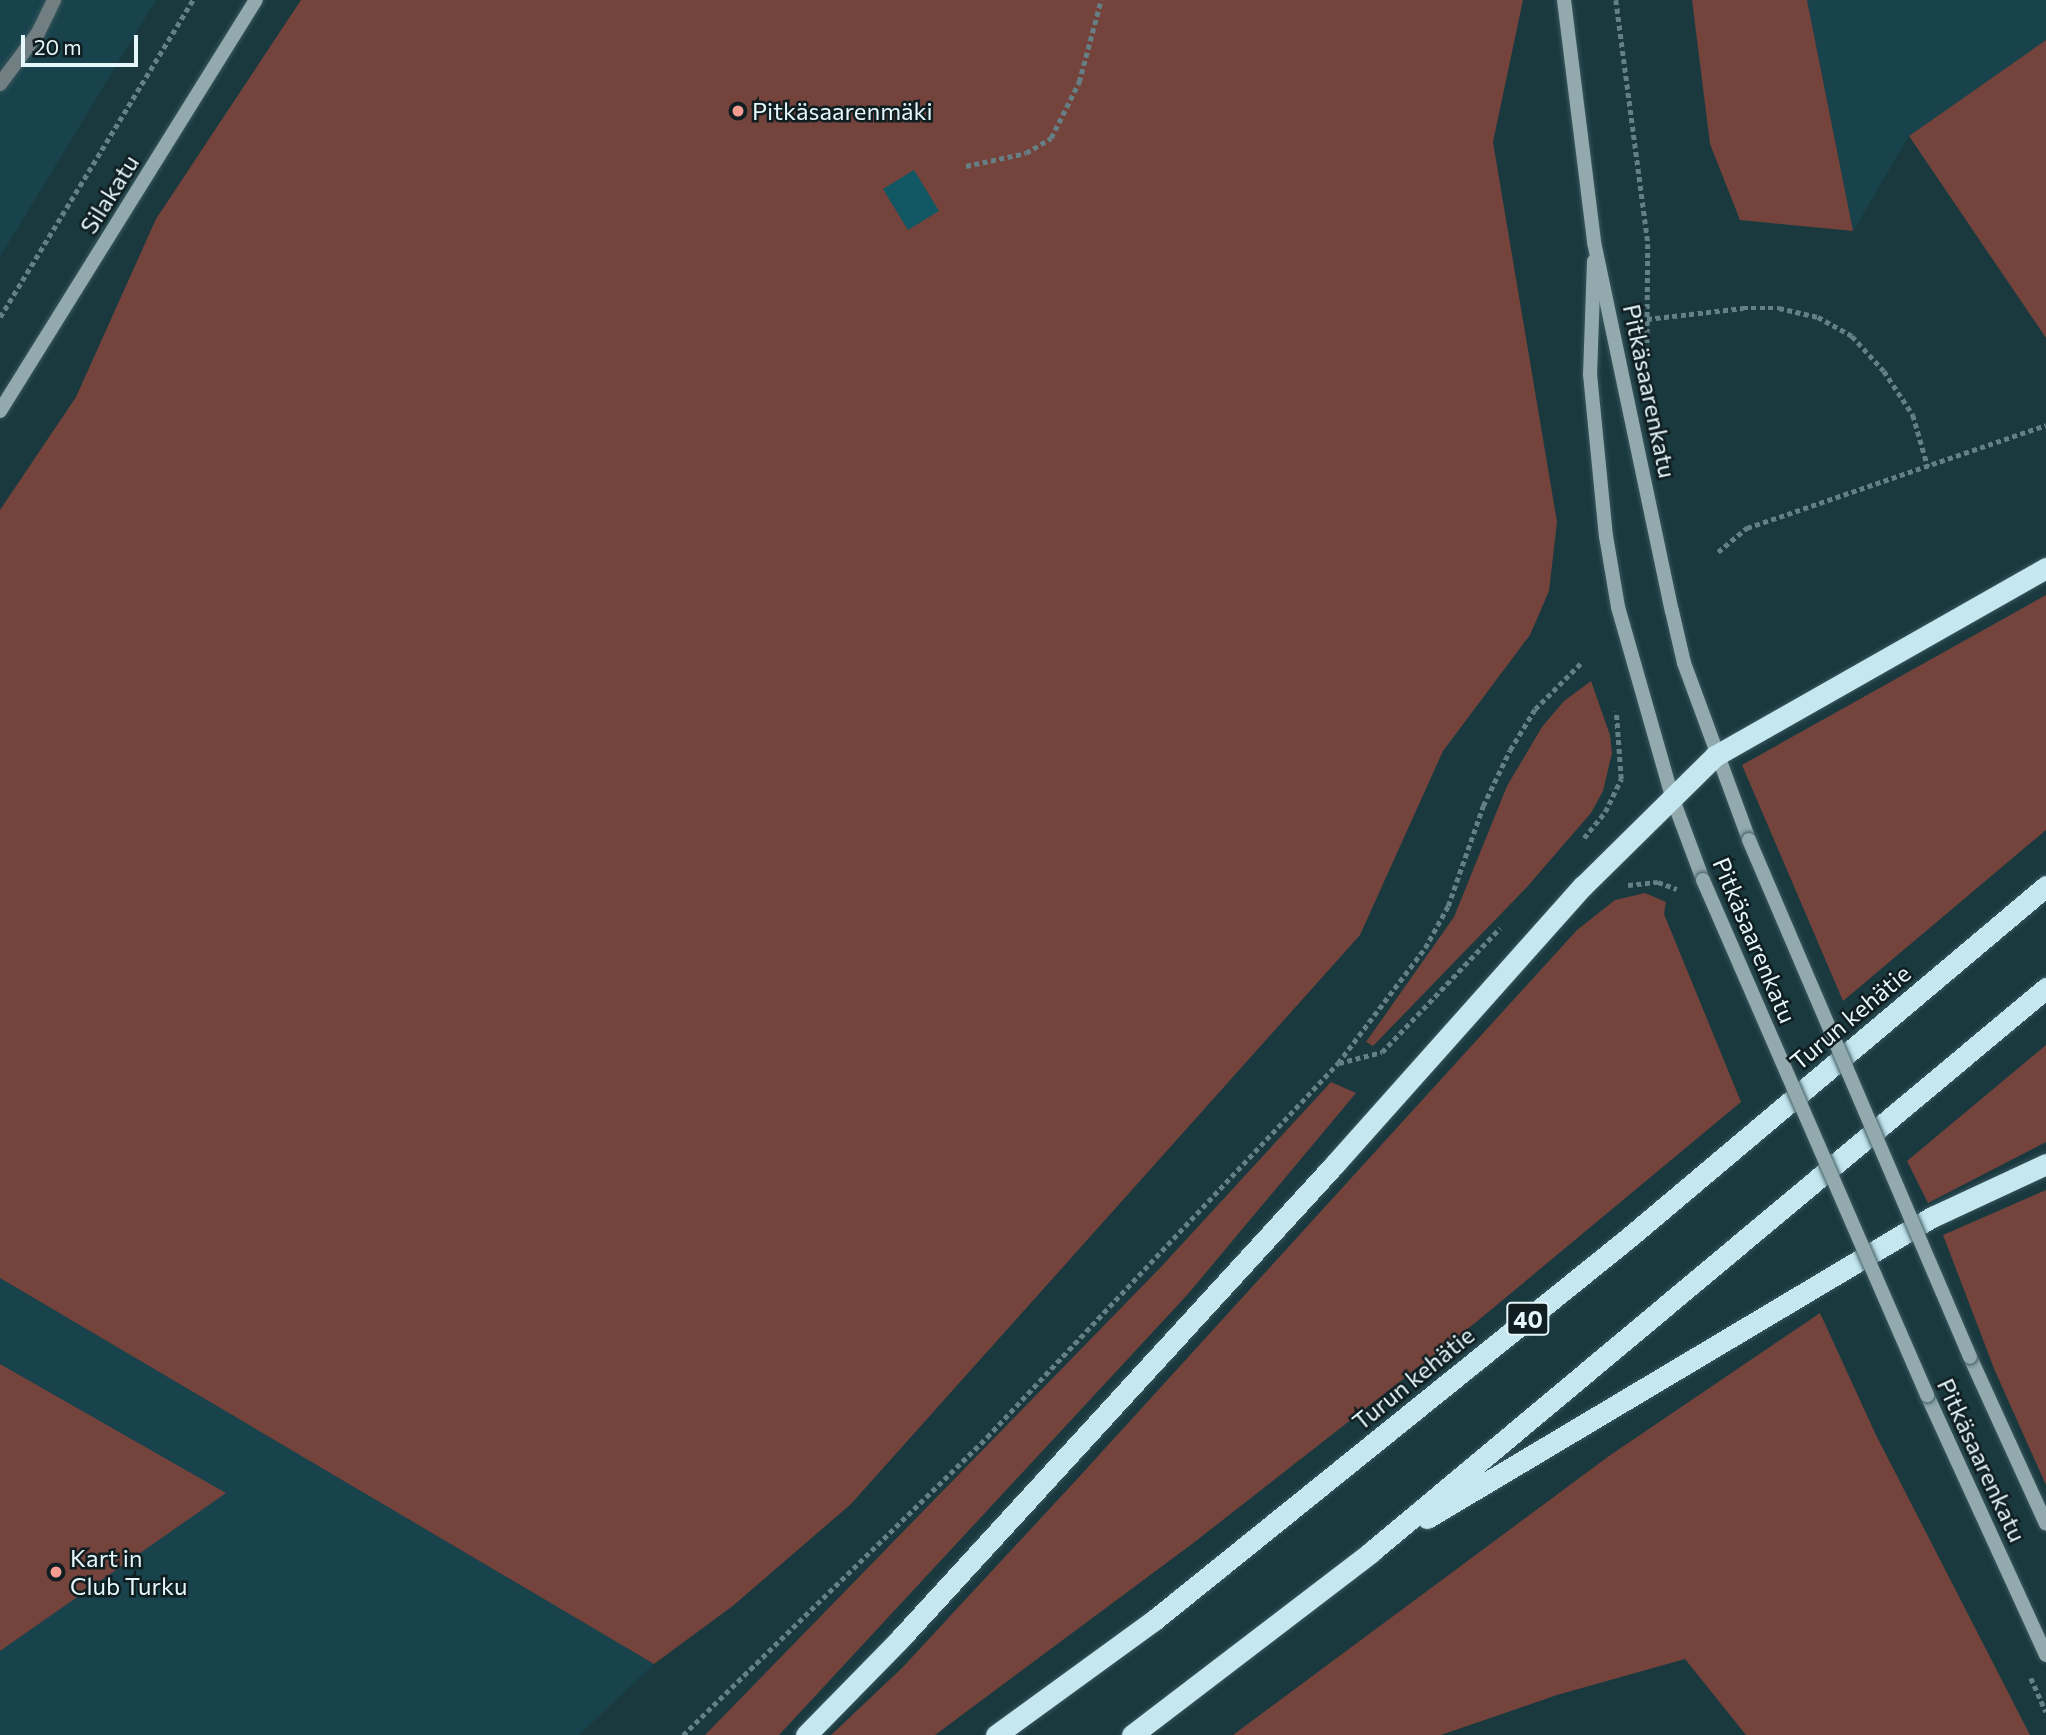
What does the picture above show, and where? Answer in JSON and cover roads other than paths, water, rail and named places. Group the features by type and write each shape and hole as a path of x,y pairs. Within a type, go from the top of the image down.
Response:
{"highway":[{"path":"806,1735 1177,1337 1583,886 1715,756 2046,568"},
{"name":"Turun kehätie","path":"996,1735 1153,1621 1605,1256 2046,886"},
{"path":"1132,1735 1371,1552 2046,988"},
{"path":"1371,1552 1932,1217 2046,1164"}],"street":[{"name":"Silakatu","path":"0,411 256,0"},
{"name":"Pitkäsaarenkatu","path":"1564,0 1594,242 1684,663 1715,756 1749,840 1970,1357 2046,1524"},
{"name":"Pitkäsaarenkatu","path":"1594,242 1590,374 1605,536 1618,607 1672,797 1703,880 1927,1395 2046,1655"}],"lane":[{"path":"0,84 38,33 54,0"}],"place":[{"name":"Pitkäsaarenmäki","path":"738,111"},
{"name":"Kart in Club Turku","path":"56,1572"}]}
